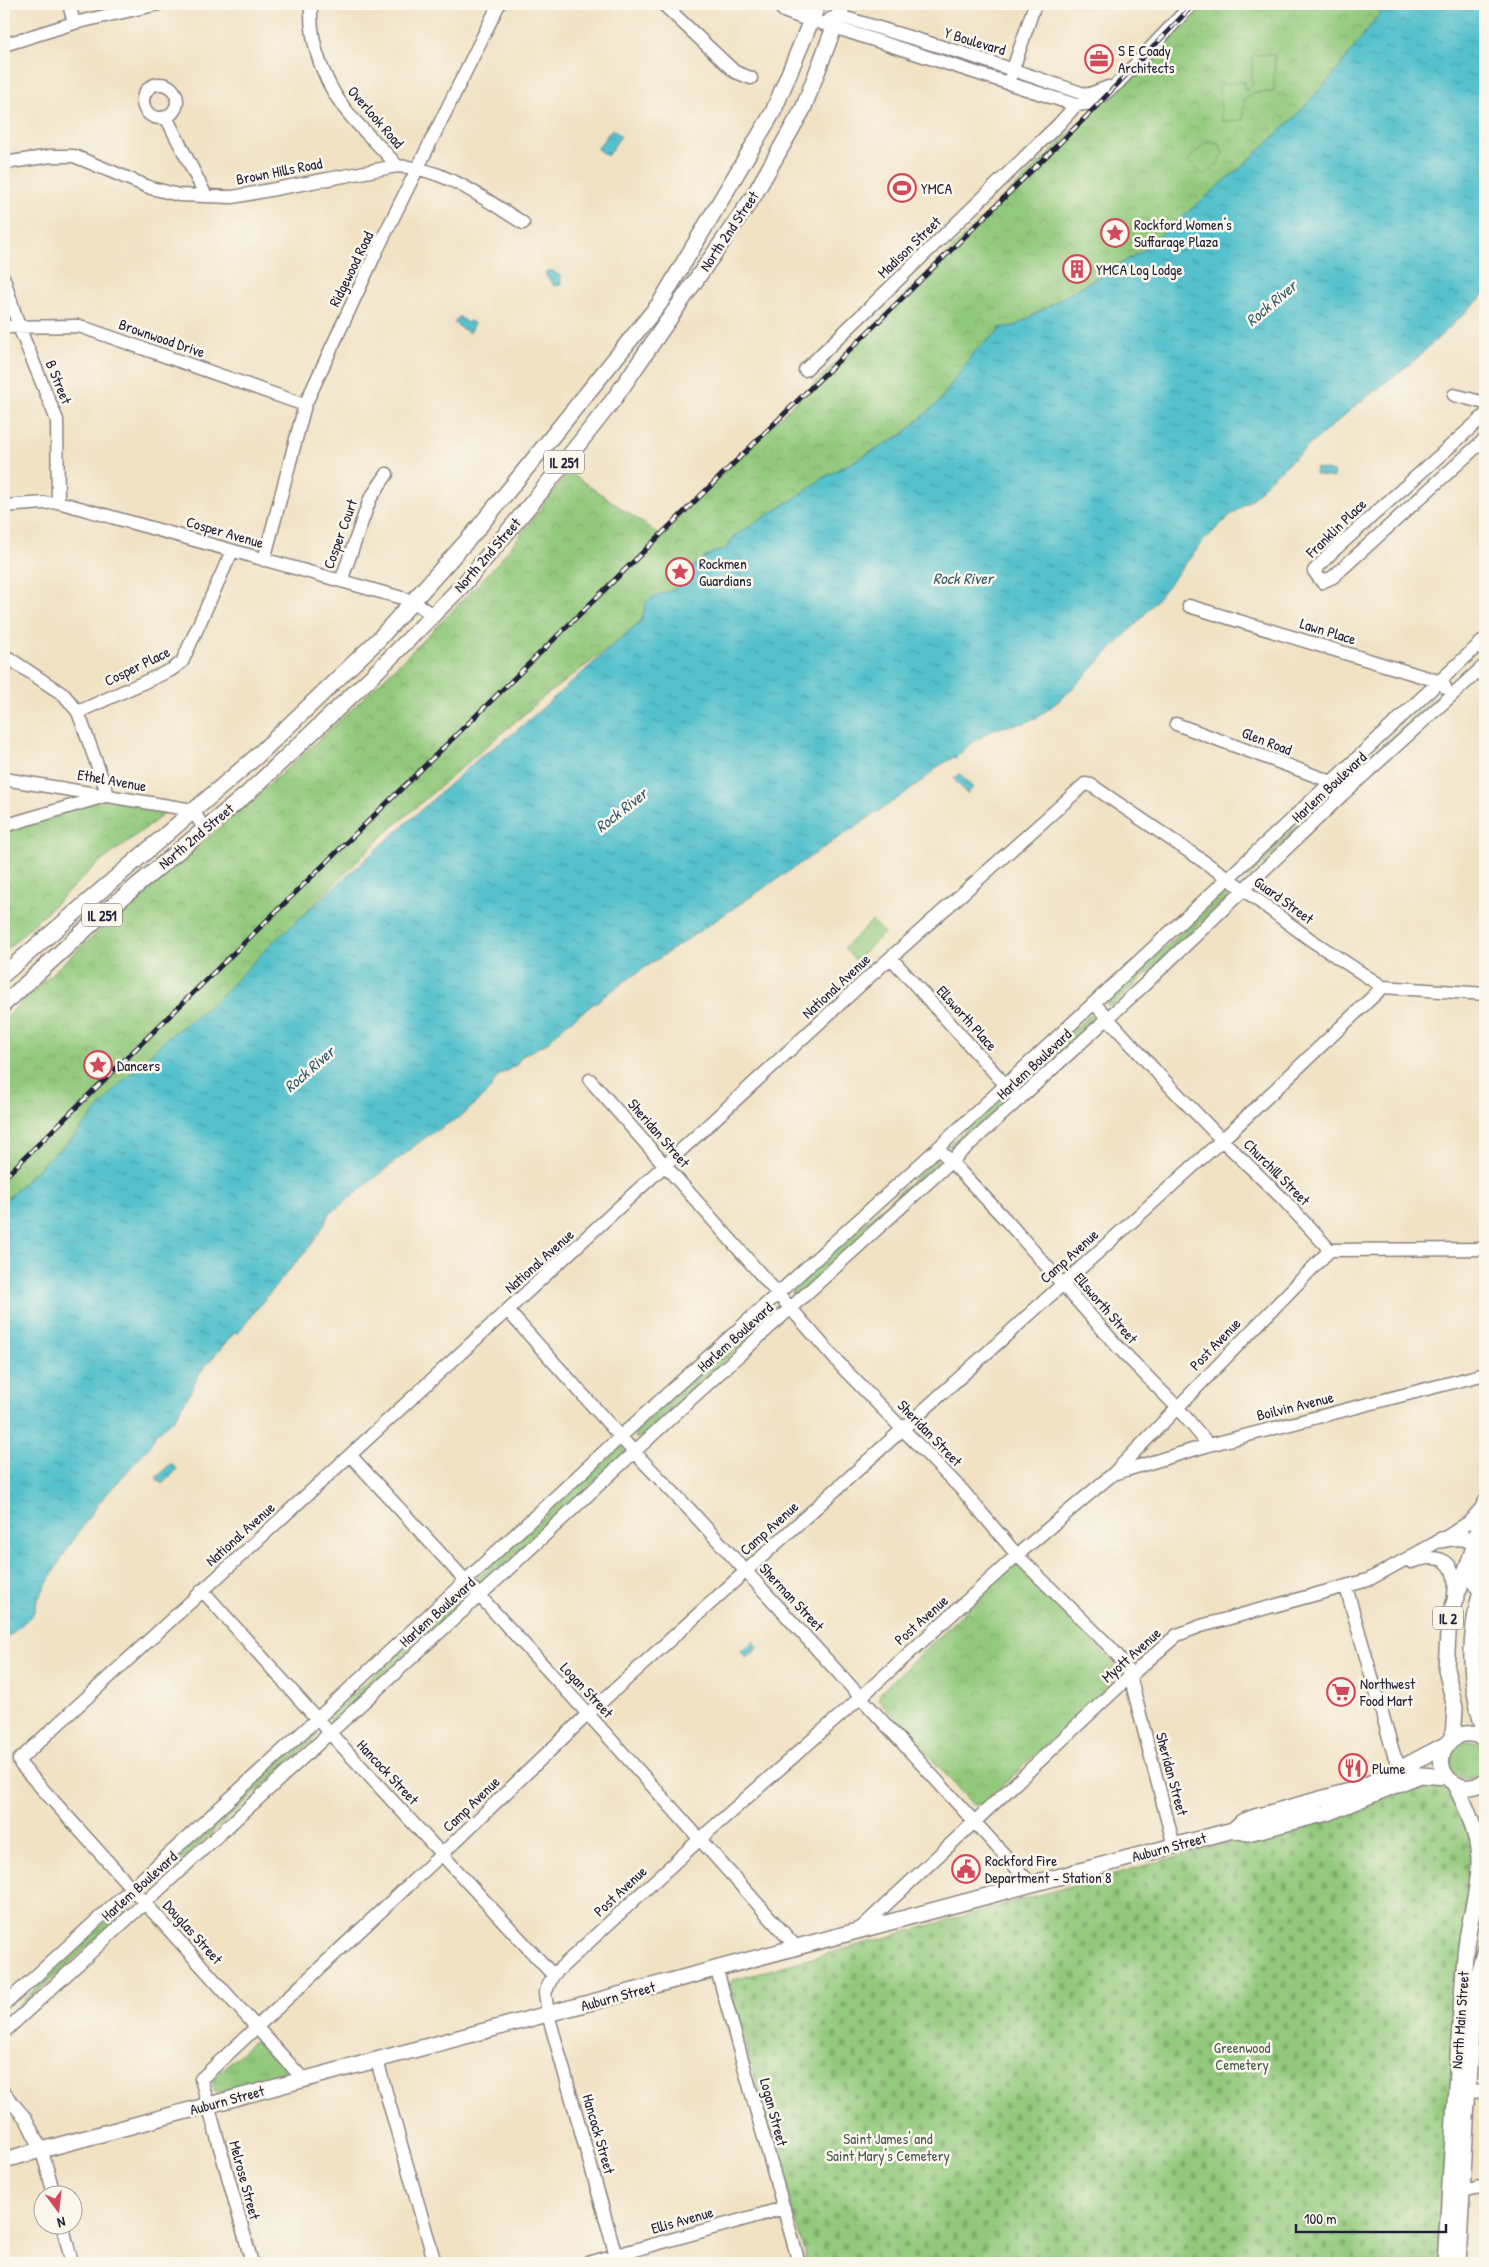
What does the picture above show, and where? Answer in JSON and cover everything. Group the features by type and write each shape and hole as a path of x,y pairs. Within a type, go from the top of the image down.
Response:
{"main road":[{"path":"779,4 785,10 830,18"},
{"path":"813,4 830,18"},
{"name":"North 2nd Street","path":"818,4 830,18"},
{"name":"North 2nd Street","path":"4,974 257,756 378,640 474,533 660,303 773,112 804,43 830,18"},
{"name":"North 2nd Street","path":"4,1004 98,918 248,793 369,679 464,584 540,493 614,399 753,197 803,110 830,18"},
{"name":"IL 2","path":"1450,1741 1455,1708 1446,1670 1446,1642 1449,1617 1475,1544 1485,1502"},
{"path":"1441,1540 1462,1537 1469,1539 1475,1544 1480,1566 1474,1596 1475,1609"},
{"name":"IL 2","path":"1485,1576 1475,1609 1472,1632 1472,1671 1475,1702 1485,1734"},
{"path":"1451,1780 1441,1761 1450,1741 1470,1733 1485,1739"},
{"name":"Auburn Street","path":"4,2160 717,1970 1232,1830 1242,1822 1254,1817 1357,1789 1401,1768 1450,1741"},
{"name":"Auburn Street","path":"1232,1830 1248,1833 1327,1813 1420,1775 1451,1780 1472,1787 1485,1781"},
{"name":"North Main Street","path":"1446,2263 1450,2166 1465,1951 1475,1901 1479,1859 1472,1816 1451,1780"},
{"name":"North Main Street","path":"1458,2263 1467,2091 1475,1988 1485,1948"}],"street":[{"path":"69,4 74,23"},
{"path":"4,45 74,23 159,4"},
{"name":"Overlook Road","path":"311,4 310,26 323,72 337,99 396,166"},
{"name":"Ridgewood Road","path":"264,560 305,405 376,252 419,170 500,4"},
{"path":"663,4 734,72 751,78"},
{"path":"1008,85 1035,4"},
{"path":"1076,105 1093,103 1118,83 1192,4"},
{"name":"Y Boulevard","path":"830,18 1013,69 1087,95 1118,83"},
{"name":"Y Boulevard","path":"830,18 1008,85 1076,105"},
{"name":"Madison Street","path":"805,370 1059,124 1076,105"},
{"path":"166,117 206,196"},
{"name":"Brown Hills Road","path":"4,163 51,156 74,156 151,188 179,195 233,197 396,166 451,178 523,223"},
{"name":"B Street","path":"4,279 19,326 57,420 58,502"},
{"name":"Brownwood Drive","path":"4,327 79,326 305,405"},
{"path":"1454,395 1485,403"},
{"name":"Franklin Place","path":"1485,415 1332,552 1314,571 1322,582 1333,577 1485,439"},
{"name":"Cosper Court","path":"341,581 370,499 387,474"},
{"name":"Cosper Avenue","path":"4,506 58,502 413,600 432,616"},
{"name":"Cosper Place","path":"78,712 171,670 182,662 232,551"},
{"name":"Lawn Place","path":"1189,606 1440,682 1453,694"},
{"name":"Harlem Boulevard","path":"4,2004 317,1719 620,1436 938,1148 1485,639"},
{"path":"4,655 64,695 78,712 108,795 4,826"},
{"name":"Harlem Boulevard","path":"4,2032 228,1824 330,1733 1108,1018 1342,795 1485,665"},
{"name":"Glen Road","path":"1176,724 1332,782"},
{"name":"Ethel Avenue","path":"4,779 193,810"},
{"path":"1332,782 1342,795"},
{"name":"Guard Street","path":"1082,786 1091,785 1228,878 1311,940 1383,987 1485,994"},
{"name":"National Avenue","path":"19,1760 891,958 1082,786"},
{"path":"193,810 204,829"},
{"name":"Ellsworth Place","path":"891,958 1019,1100"},
{"name":"Camp Avenue","path":"208,2105 200,2079 442,1854 588,1714 1222,1140 1383,987"},
{"name":"Churchill Street","path":"1094,1004 1222,1140 1281,1197 1330,1250"},
{"name":"Sheridan Street","path":"590,1080 844,1369 964,1491 1017,1555 1122,1661 1130,1676 1174,1846"},
{"name":"Ellsworth Street","path":"938,1148 1118,1347 1176,1406 1209,1445"},
{"path":"1330,1250 1485,1249"},
{"name":"Post Avenue","path":"548,2014 545,1993 553,1975 700,1839 861,1698 1017,1555 1114,1474 1176,1406 1330,1250"},
{"name":"Sherman Street","path":"508,1311 634,1452 746,1571 916,1760 976,1822 1031,1884"},
{"name":"Boilvin Avenue","path":"1114,1474 1209,1445 1485,1374"},
{"name":"Logan Street","path":"351,1456 588,1714 797,1948"},
{"name":"Myott Avenue","path":"857,1932 1130,1676 1171,1640 1184,1632 1368,1580 1397,1566 1469,1522 1485,1502"},
{"path":"1397,1566 1422,1558 1436,1557 1442,1559 1448,1563 1455,1577 1454,1600"},
{"path":"1346,1587 1394,1755 1401,1768"},
{"name":"Hancock Street","path":"202,1590 317,1719 553,1975"},
{"name":"Douglas Street","path":"19,1760 21,1765 304,2080"},
{"name":"Logan Street","path":"717,1970 799,2263"},
{"name":"Hancock Street","path":"548,2014 617,2259"},
{"path":"377,2061 434,2263"},
{"path":"1467,2091 1485,2092"},
{"path":"4,2093 26,2119 42,2151 51,2184"},
{"name":"Melrose Street","path":"208,2105 252,2263"},
{"path":"1462,2191 1485,2186"},
{"name":"Ellis Avenue","path":"588,2263 617,2259 784,2208"},
{"path":"65,2234 72,2263"}],"green space":[{"path":"1191,4 1387,4 1334,74 1293,119 1240,168 1142,251 1015,326 1005,327 975,351 939,402 902,435 823,478 800,495 735,536 726,549 710,554 696,564 677,588 651,598 646,603 642,620 613,645 545,696 386,833 216,1001 167,1038 119,1085 84,1130 49,1158 4,1202 4,1019 102,928 271,783 379,683 494,567 569,472 660,535 1087,116"},
{"path":"1252,55 1275,55 1273,92 1254,92 1244,100 1243,120 1222,121 1219,88 1221,84 1243,82 1245,91 1252,86"},
{"path":"1208,141 1219,143 1223,154 1219,162 1205,176 1187,161"},
{"path":"1485,652 1485,659 1455,686 1453,685 1453,680"},
{"path":"1440,695 1442,697 1342,787 1342,783 1436,696"},
{"path":"108,795 167,812 95,866 4,952 4,826"},
{"path":"1329,797 1331,798 1249,877 1245,877 1245,872"},
{"path":"1227,890 1231,893 1230,896 1113,1005 1107,1005 1107,1001"},
{"path":"872,921 884,933 856,961 844,948"},
{"path":"1094,1014 1096,1016 1094,1022 1022,1088 1017,1087 1018,1082 1090,1015"},
{"path":"1001,1097 1004,1097 1006,1102 952,1150 949,1145"},
{"path":"936,1159 938,1160 937,1166 798,1295 792,1294 793,1288"},
{"path":"778,1303 781,1304 779,1310 640,1438 635,1438 635,1432"},
{"path":"621,1447 624,1449 623,1455 484,1583 478,1582 478,1577"},
{"path":"1018,1564 1023,1566 1115,1665 1118,1677 983,1804 973,1805 878,1699 881,1692 1012,1566"},
{"path":"463,1593 466,1593 466,1599 334,1720 329,1720 330,1715"},
{"path":"315,1729 318,1731 316,1737 150,1890 145,1891 145,1884"},
{"path":"1468,1741 1482,1746 1487,1760 1482,1774 1468,1779 1454,1774 1449,1760 1454,1746"},
{"name":"Greenwood Cemetery","path":"1423,1782 1437,1785 1448,1793 1456,1803 1467,1829 1472,1871 1440,2263 807,2263 730,1990 729,1984 733,1980 1204,1849 1335,1817"},
{"path":"128,1901 132,1904 131,1907 4,2023 4,2020 72,1952"},
{"path":"259,2040 282,2063 285,2072 277,2077 219,2092 215,2091 213,2078 251,2044"}],"water":[{"name":"Rock River","path":"1387,4 1485,4 1485,294 1416,359 1354,407 1270,479 1253,498 1227,518 1202,543 1141,619 1065,696 1038,717 1024,723 993,729 968,746 956,758 954,757 934,769 913,788 625,981 565,1025 547,1043 522,1056 516,1065 498,1076 489,1091 464,1114 426,1137 328,1215 310,1247 238,1333 235,1332 198,1375 190,1393 174,1419 156,1433 149,1447 98,1504 62,1557 37,1601 33,1614 4,1641 4,1202 49,1158 72,1139 119,1085 167,1038 216,1001 271,944 479,758 514,733 642,620 646,603 651,598 677,588 696,564 710,554 726,549 734,536 800,495 823,478 902,435 939,402 975,351 999,331 999,328 1015,326 1142,251 1240,168 1293,119 1334,74"},
{"path":"612,129 621,136 607,156 597,149"},
{"path":"547,271 553,271 561,277 561,285 554,286 545,274"},
{"path":"459,316 467,323 470,321 474,323 469,333 454,323"},
{"path":"1316,468 1334,472 1333,478 1315,474"},
{"path":"960,774 973,788 967,794 954,779"},
{"path":"171,1463 177,1470 162,1484 156,1478"},
{"path":"754,1641 758,1648 746,1658 741,1651"}],"railway":[{"path":"4,1178 1087,116 1194,4"}],"place":[{"name":"S E Coady Architects","path":"1099,59"},
{"name":"YMCA","path":"902,188"},
{"name":"Rockford Women's Suffarage Plaza","path":"1115,233"},
{"name":"YMCA Log Lodge","path":"1077,269"},
{"name":"Rockmen Guardians","path":"680,572"},
{"name":"Dancers","path":"98,1065"},
{"name":"Northwest Food Mart","path":"1341,1692"},
{"name":"Plume","path":"1353,1768"},
{"name":"Rockford Fire Department - Station 8","path":"966,1869"}],"park label":[{"name":"Saint James' and Saint Mary's Cemetery","path":"888,2146"}]}
